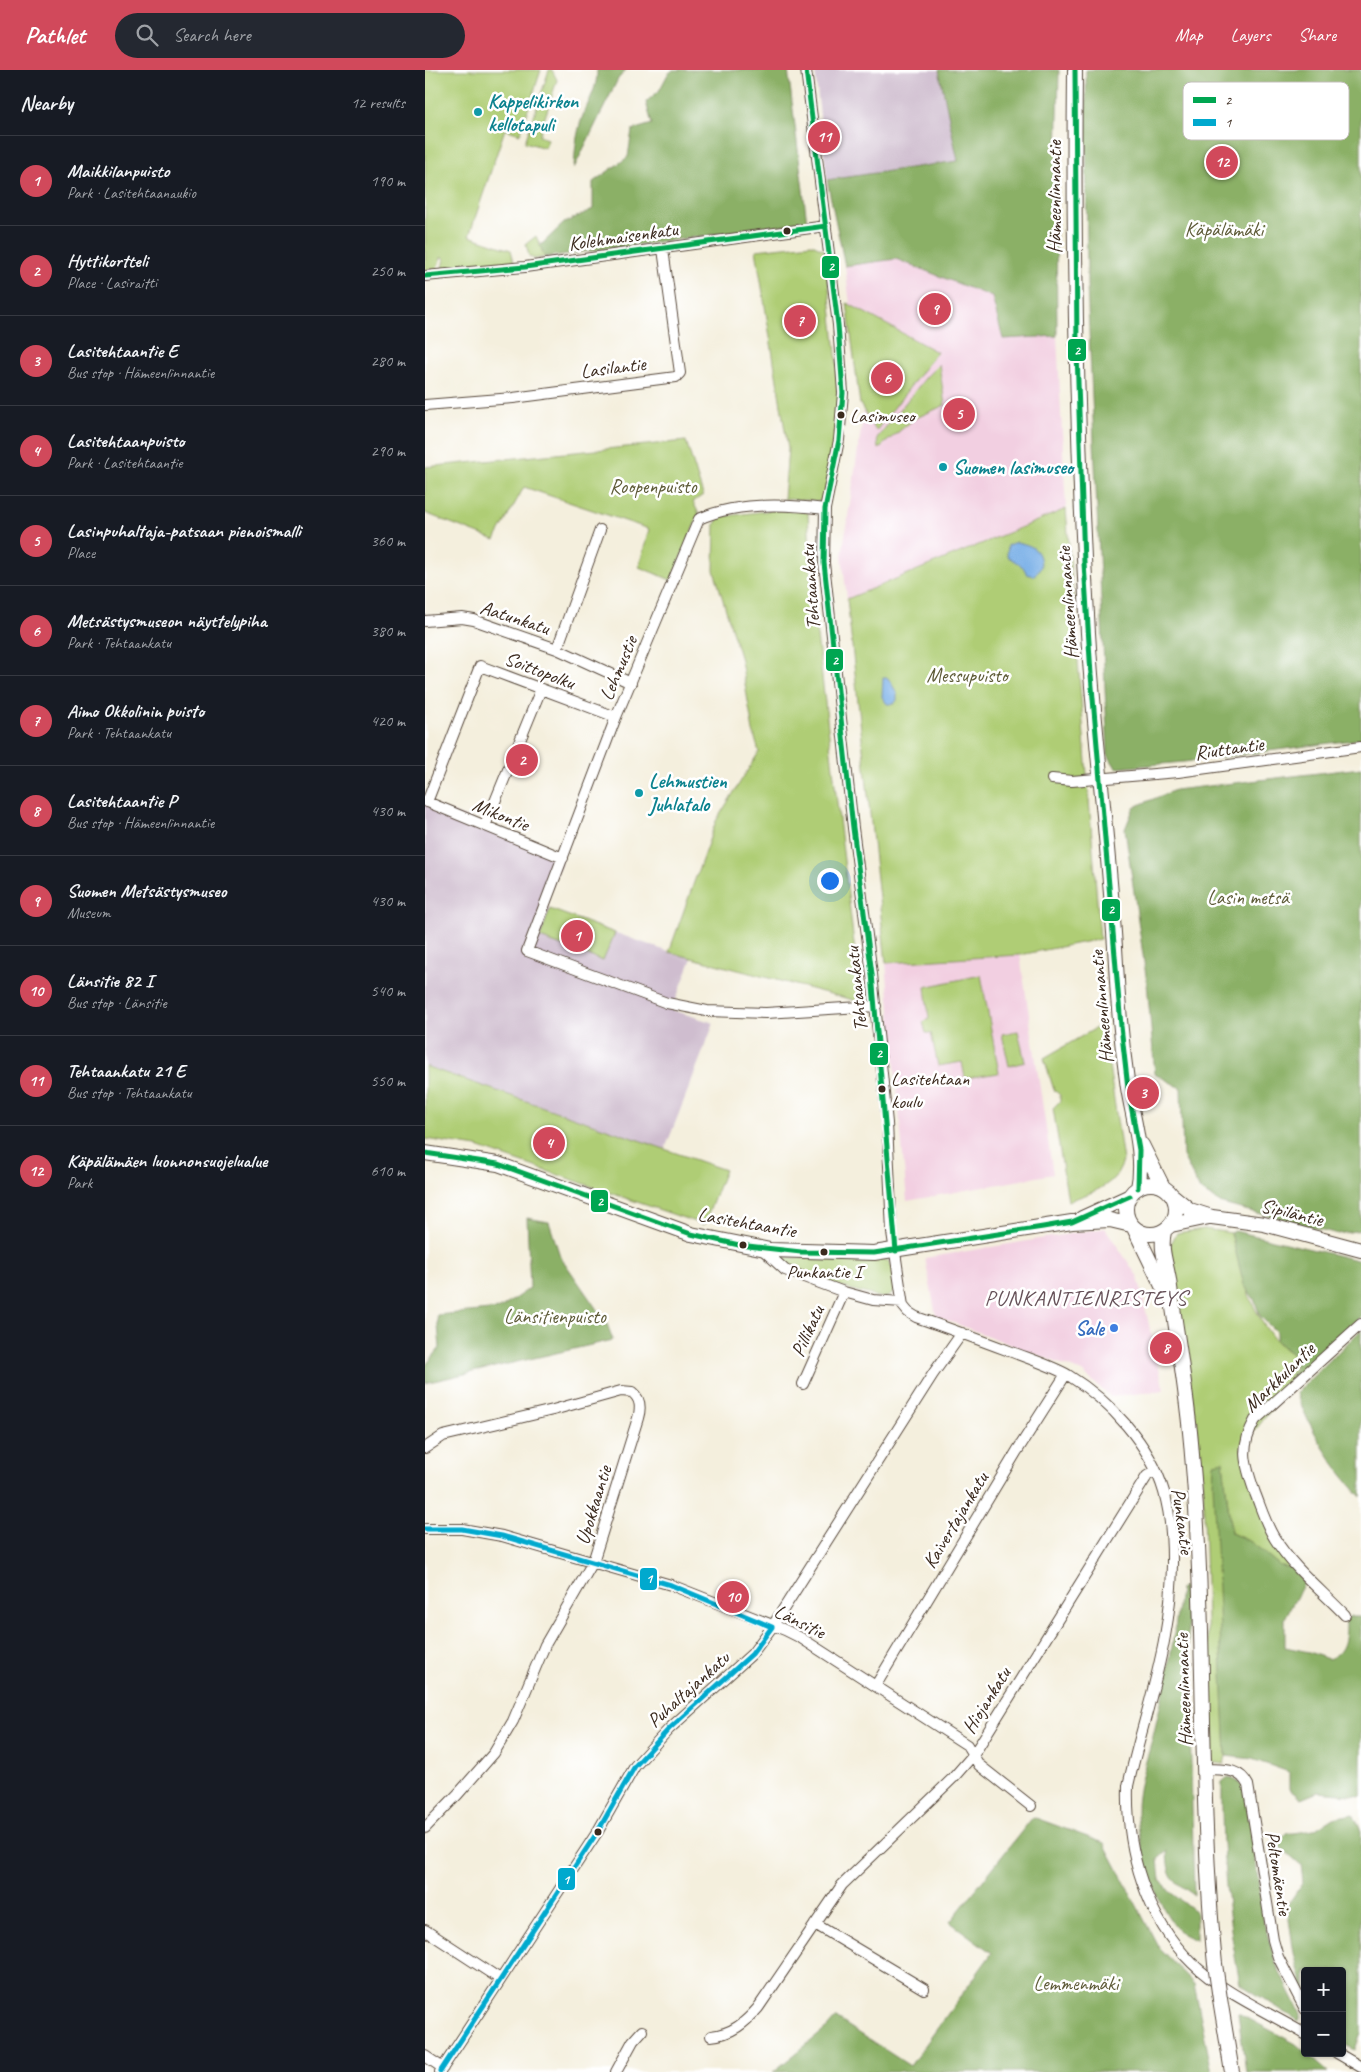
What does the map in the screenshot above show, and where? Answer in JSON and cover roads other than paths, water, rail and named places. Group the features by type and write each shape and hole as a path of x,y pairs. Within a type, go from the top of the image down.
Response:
{"main road":[{"name":"Hämeenlinnantie","path":"1075,70 1073,240 1080,492 1089,637 1112,890 1118,999 1140,1169 1134,1192"},
{"name":"Hämeenlinnantie","path":"1136,1131 1168,1191"},
{"name":"Lasitehtaantie","path":"425,1153 498,1164 691,1234 761,1248 839,1254 896,1251 1072,1222 1110,1220 1133,1227"},
{"path":"1152,1184 1168,1191 1177,1210 1168,1228 1146,1234 1133,1227 1126,1211 1134,1192 1152,1184"},
{"name":"Sipiläntie","path":"1168,1191 1190,1210 1212,1217 1263,1224 1361,1250"},
{"name":"Lasitehtaantie","path":"1072,1222 1134,1192"},
{"name":"Sipiläntie","path":"1168,1228 1212,1217"},
{"name":"Hämeenlinnantie","path":"1133,1227 1151,1259 1171,1307"},
{"name":"Hämeenlinnantie","path":"1168,1228 1162,1252 1169,1278 1171,1307 1191,1440 1196,1498 1208,1887 1215,1964 1232,2072"}],"street":[{"name":"Tehtaankatu","path":"806,70 838,325 843,393 839,440 825,509 824,563 876,1006 896,1251"},
{"name":"Kolehmaisenkatu","path":"425,276 516,268 826,226"},
{"name":"Lasilantie","path":"425,405 513,398 676,377 680,373 663,249"},
{"name":"Lehmustie","path":"825,509 795,506 752,507 712,513 699,519 616,718 527,951 638,993 684,1007 719,1012 798,1012 876,1006"},
{"name":"Aatunkatu","path":"425,621 462,618 474,620 557,649 600,530"},
{"path":"557,649 631,683"},
{"name":"Soittopolku","path":"426,802 480,666 616,718"},
{"path":"485,826 541,689"},
{"name":"Riuttantie","path":"1052,779 1072,781 1178,772 1361,747"},
{"name":"Mikontie","path":"426,802 563,858"},
{"path":"761,1248 785,1270 844,1292 873,1300 902,1302 896,1251"},
{"name":"Pillikatu","path":"803,1384 844,1292"},
{"name":"Punkantie","path":"902,1302 904,1309 916,1317 1066,1374 1090,1390 1123,1420 1155,1471 1165,1493 1169,1520 1171,1571 1166,1634 1128,1786 1128,1807 1134,1858 1155,1911 1193,1964 1237,1994 1301,2029"},
{"name":"Markkulantie","path":"1345,1615 1294,1563 1276,1541 1247,1471 1244,1451 1246,1440 1255,1420 1361,1324"},
{"name":"Puhaltajankatu","path":"442,2070 598,1831 635,1766 669,1729 752,1654 773,1627 933,1374 962,1333"},
{"name":"Kaivertajankatu","path":"876,1685 1017,1451 1066,1374"},
{"name":"Upokkaantie","path":"425,1448 443,1436 553,1410 621,1391 632,1392 639,1399 640,1412 593,1562 545,1645 513,1721 494,1753 459,1794 425,1828"},
{"name":"Hiojankatu","path":"711,2036 721,2035 747,2021 851,1875 953,1778 974,1754 1147,1476 1155,1471"},
{"name":"Länsitie","path":"425,1528 480,1531 593,1562 693,1593 801,1638 967,1745 979,1765 1031,1806"},
{"name":"Peltomäentie","path":"1205,1769 1235,1771 1245,1779 1248,1785 1273,1940 1278,1957 1301,2001"},
{"path":"815,1924 924,1990"},
{"path":"425,1930 500,1979"},
{"path":"616,2072 633,2042 642,2031"},
{"path":"425,2056 442,2070"},
{"path":"1344,2057 1361,2067"}],"water":[{"path":"1016,542 1031,546 1037,552 1041,561 1041,567 1034,576 1027,574 1023,567 1007,556 1008,545"},
{"path":"883,678 888,678 897,693 897,700 894,704 887,704 882,697"}],"place":[{"name":"Kappelikirkon kellotapuli","path":"478,112"},
{"name":"Tehtaankatu 21 E","path":"824,137"},
{"name":"Käpälämäen luonnonsuojelualue","path":"1222,162"},
{"name":"Suomen Metsästysmuseo","path":"935,309"},
{"name":"Aimo Okkolinin puisto","path":"800,321"},
{"name":"Metsästysmuseon näyttelypiha","path":"887,378"},
{"name":"Lasinpuhaltaja-patsaan pienoismalli","path":"959,414"},
{"name":"Lasimuseo","path":"841,415"},
{"name":"Suomen lasimuseo","path":"943,467"},
{"name":"Hyttikortteli","path":"522,760"},
{"name":"Lehmustien Juhlatalo","path":"639,793"},
{"name":"Maikkilanpuisto","path":"577,936"},
{"name":"Lasitehtaan koulu","path":"882,1089"},
{"name":"Lasitehtaantie E","path":"1143,1093"},
{"name":"Lasitehtaanpuisto","path":"549,1143"},
{"name":"Punkantie I","path":"824,1252"},
{"name":"Sale","path":"1114,1328"},
{"name":"Lasitehtaantie P","path":"1166,1348"},
{"name":"Länsitie 82 I","path":"733,1597"}],"district":[{"name":"PUNKANTIENRISTEYS","path":"1086,1297"}],"park label":[{"name":"Käpälämäki","path":"1224,229"},
{"name":"Roopenpuisto","path":"653,486"},
{"name":"Messupuisto","path":"967,675"},
{"name":"Lasin metsä","path":"1248,897"},
{"name":"Länsitienpuisto","path":"555,1316"},
{"name":"Lemmenmäki","path":"1076,1983"}]}
